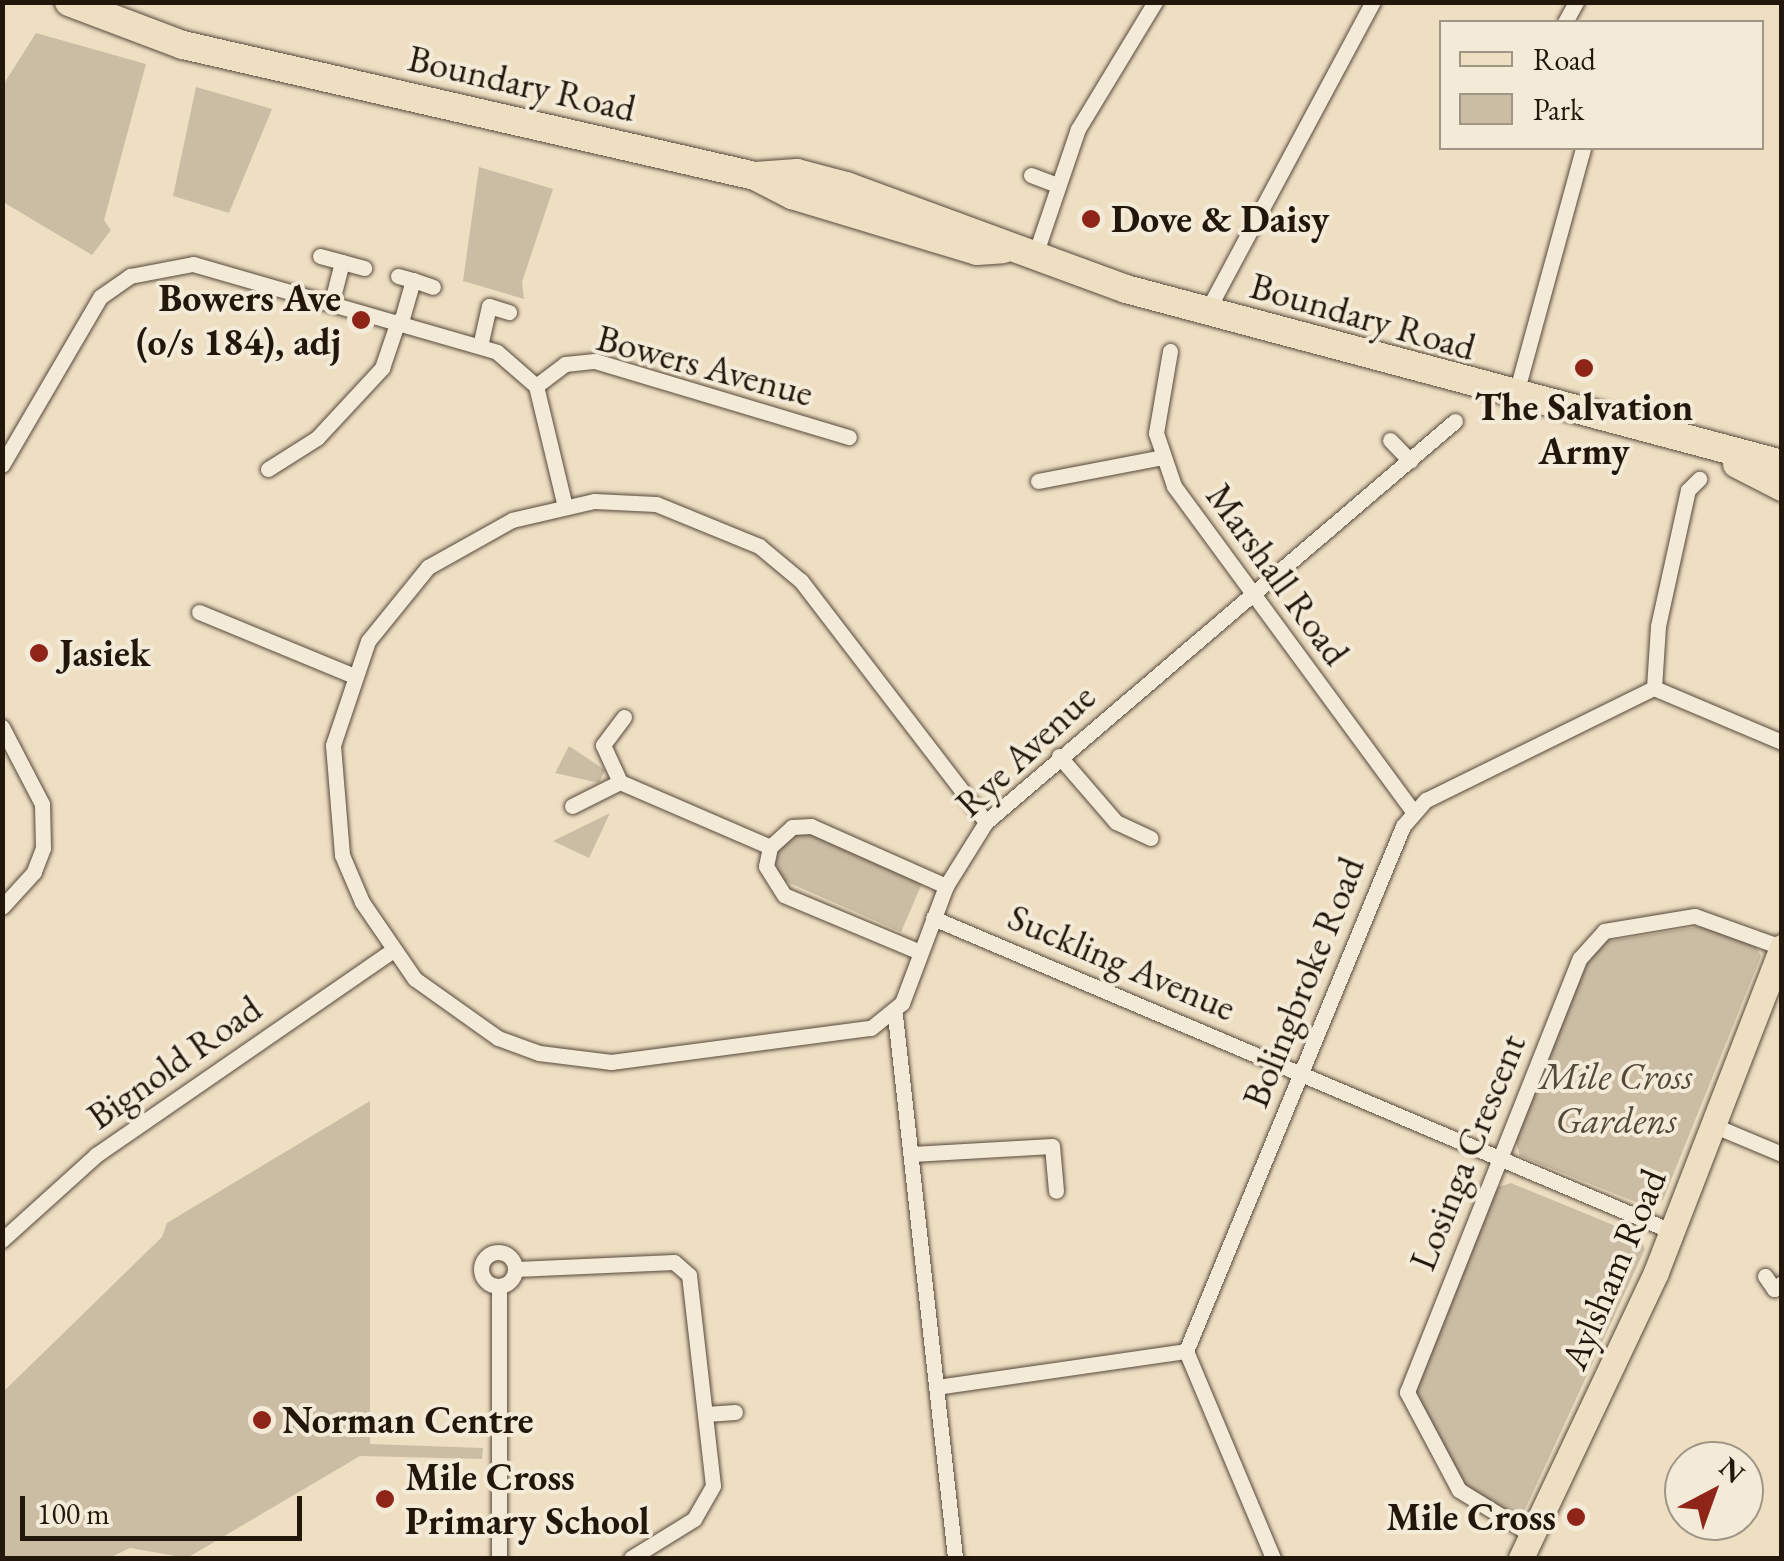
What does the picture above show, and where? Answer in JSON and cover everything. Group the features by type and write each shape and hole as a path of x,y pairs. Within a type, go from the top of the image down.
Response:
{"highway":[{"name":"Boundary Road","path":"70,2 125,11 183,45 272,62 755,176 797,173 967,226 1004,248 1207,311 1705,446 1782,453"},
{"name":"Boundary Road","path":"1705,446 1781,482"}],"main road":[{"name":"Aylsham Road","path":"1526,1547 1671,1231 1782,947"}],"street":[{"path":"1034,258 1078,129 1155,2"},
{"path":"1207,311 1373,2"},
{"path":"1516,397 1581,150"},
{"path":"1031,175 1058,185"},
{"path":"320,256 364,268"},
{"path":"332,301 342,262"},
{"path":"2,465 85,319 130,276 193,264 480,346 516,364 536,386 565,506"},
{"path":"268,469 317,438 382,368 400,322 405,278 433,287"},
{"path":"480,346 481,303 509,312"},
{"name":"Marshall Road","path":"1170,350 1156,432 1163,457 1249,595 1413,811"},
{"name":"Bowers Avenue","path":"536,386 565,364 594,362 849,438"},
{"name":"Rye Avenue","path":"955,1558 895,1015 946,886 986,822 1456,421"},
{"path":"1390,440 1410,461"},
{"path":"1038,482 1163,457"},
{"path":"1654,688 1658,626 1688,490 1698,479"},
{"path":"895,1015 872,1028 611,1062 575,1060 498,1038 448,1008 393,950 342,854 334,797 333,745 352,675 387,613 428,567 512,520 565,506 656,504 759,546 830,613 986,822"},
{"path":"199,612 352,675"},
{"path":"1413,811 1654,688 1782,742"},
{"path":"624,717 603,745 620,782 770,846"},
{"path":"2,727 42,804 43,848 34,872 2,907"},
{"path":"1059,756 1116,822 1150,838"},
{"path":"572,806 620,782"},
{"name":"Bolingbroke Road","path":"1186,1351 1300,1072 1413,811"},
{"path":"920,952 784,896 766,866 770,846 792,827 811,826 946,886"},
{"name":"Losinga Crescent","path":"1526,1547 1459,1490 1407,1392 1589,941 1604,932 1695,916 1782,947"},
{"name":"Suckling Avenue","path":"934,918 1671,1231"},
{"name":"Bignold Road","path":"2,1240 96,1155 393,950"},
{"path":"1715,1126 1782,1154"},
{"path":"912,1154 1052,1146 1056,1191"},
{"path":"499,1286 481,1273 484,1259 496,1251 516,1268 684,1267 706,1414 708,1506 631,1558"},
{"path":"500,1558 499,1286 516,1268"},
{"path":"936,1387 1186,1351 1272,1558"},
{"path":"706,1414 735,1412"}],"green space":[{"path":"36,33 146,64 104,220 111,230 92,255 3,202 3,85"},
{"path":"196,87 272,109 229,213 173,196"},
{"path":"479,167 553,189 522,282 524,299 463,281"},
{"path":"569,746 605,770 599,783 555,773"},
{"path":"610,813 589,858 553,841"},
{"path":"809,832 924,879 901,932 778,878 775,851 795,833"},
{"name":"Mile Cross Gardens","path":"1703,926 1756,947 1761,956 1663,1200 1643,1205 1520,1156 1514,1135 1587,958 1602,942"},
{"path":"370,1101 370,1444 483,1448 482,1459 360,1456 187,1558 130,1548 109,1558 3,1558 3,1392 162,1237 167,1223"},
{"name":"Mile Cross Gardens","path":"1511,1183 1640,1236 1645,1249 1522,1516 1512,1518 1473,1499 1415,1405 1414,1383 1495,1188"}],"place":[{"name":"Dove & Daisy","path":"1091,219"},
{"name":"Bowers Ave (o/s 184), adj","path":"361,320"},
{"name":"The Salvation Army","path":"1584,368"},
{"name":"Jasiek","path":"39,653"},
{"name":"Norman Centre","path":"262,1420"},
{"name":"Mile Cross Primary School","path":"385,1499"},
{"name":"Mile Cross","path":"1576,1517"}]}
